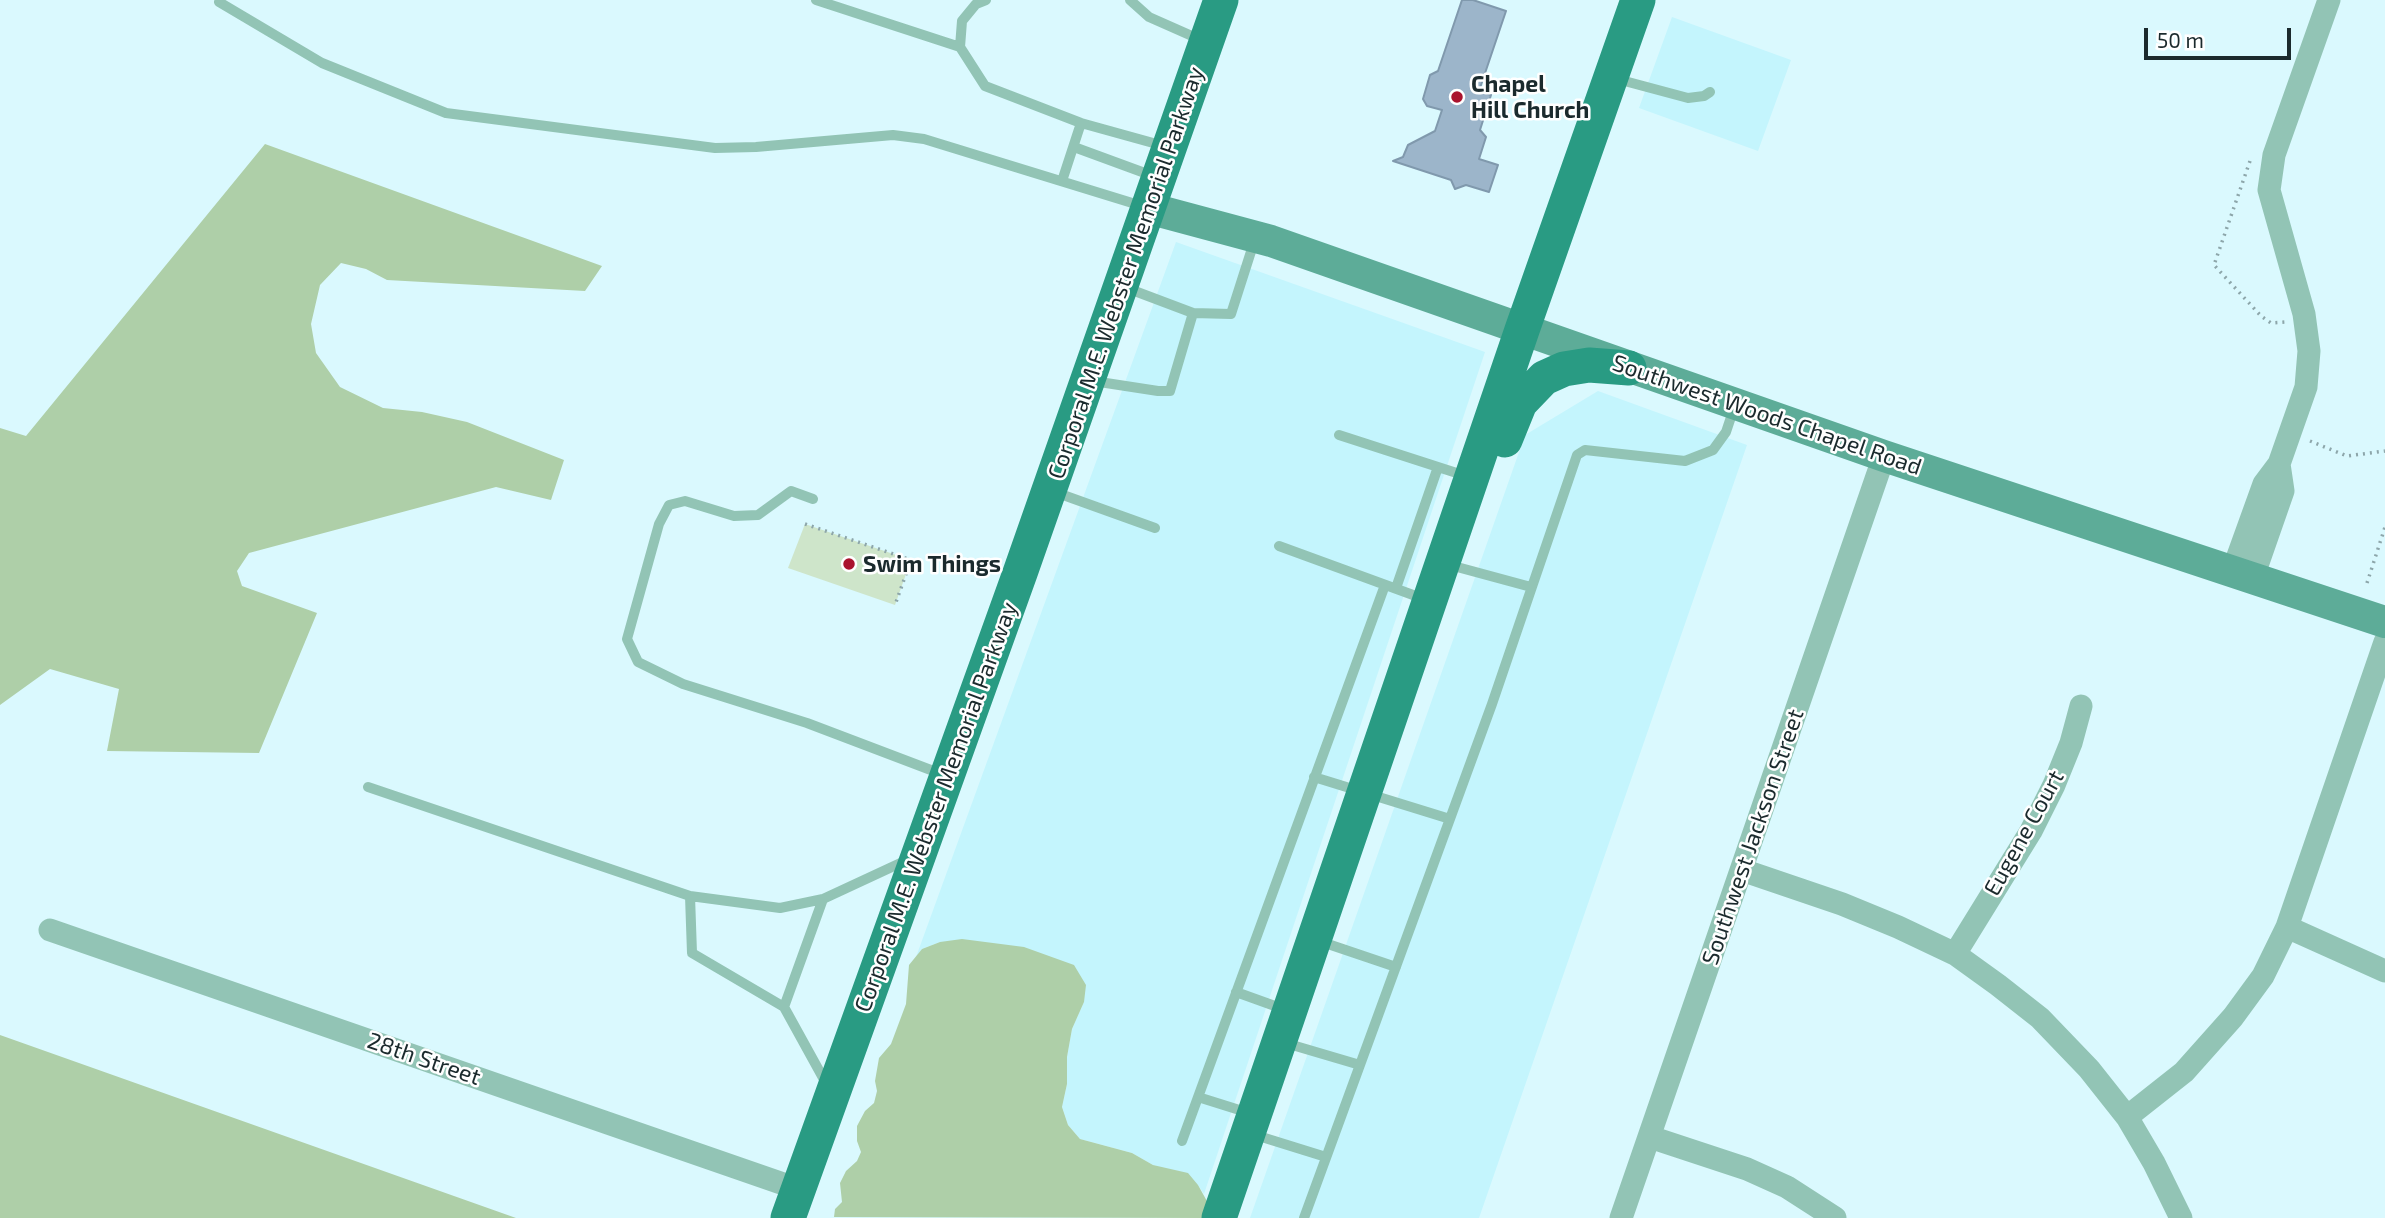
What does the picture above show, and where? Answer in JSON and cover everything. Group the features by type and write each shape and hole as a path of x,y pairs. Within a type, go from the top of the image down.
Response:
{"main road":[{"name":"Corporal M.E. Webster Memorial Parkway","path":"793,1204 1050,490 1221,0"},
{"path":"1219,1218 1471,478 1638,0"},
{"name":"Southwest Woods Chapel Road","path":"1159,178 1256,236 1884,456 2385,622"},
{"path":"1442,564 1465,534 1488,488 1520,403 1531,390 1544,378 1564,369 1589,365 1629,368"}],"street":[{"path":"2243,574 2283,491 2279,464 2306,387 2309,351 2304,314 2269,190 2274,155 2329,0"},
{"name":"Southwest Jackson Street","path":"1622,1218 1884,456"},
{"path":"2127,1117 2184,1072 2233,1017 2263,976 2287,927 2385,642"},
{"name":"Eugene Court","path":"1955,954 2031,831 2071,743 2081,706"},
{"path":"1742,870 1842,904 1955,954 2040,1018 2089,1069 2127,1117 2154,1163 2181,1218"},
{"path":"2287,927 2385,971"},
{"name":"28th Street","path":"50,930 793,1204"},
{"path":"1650,1137 1748,1169 1787,1187 1835,1218"}],"lane":[{"path":"816,0 960,47"},
{"path":"986,0 976,4 962,21 960,47 985,86 1081,123 1159,178"},
{"path":"1130,0 1149,17 1206,42"},
{"path":"219,2 322,63 446,113 715,148 893,135 925,139 1062,181 1159,178"},
{"path":"1611,77 1688,98 1704,96 1710,92"},
{"path":"1062,181 1081,123"},
{"path":"1073,147 1159,178"},
{"path":"1121,286 1193,313 1231,314 1256,236"},
{"path":"1088,380 1170,391 1193,313"},
{"path":"1304,1218 1450,819 1577,454 1586,450 1685,461 1713,450 1726,432 1735,405"},
{"path":"1339,435 1471,478"},
{"path":"1182,1141 1314,777 1438,467"},
{"path":"1050,490 1155,528"},
{"path":"813,499 791,491 758,515 734,516 685,501 669,505 659,524 627,639 638,662 683,684 807,723 947,776"},
{"path":"1279,546 1430,601"},
{"path":"1442,564 1531,587"},
{"path":"1314,777 1450,819"},
{"path":"368,786 690,896 780,908 823,899 919,854"},
{"path":"690,896 692,953 784,1007 832,1094"},
{"path":"784,1007 823,899"},
{"path":"1314,940 1396,967"},
{"path":"1236,992 1284,1026 1360,1065"},
{"path":"1198,1097 1326,1157"}],"path":[{"path":"2309,441 2347,456 2385,451"},
{"path":"805,524 911,560 895,605"},
{"path":"2367,583 2385,527"}],"shaded area":[{"path":"1672,17 1791,60 1758,151 1639,108"},
{"path":"1176,242 1485,352 1204,1194 1198,1185 1132,1153 1080,1139 1068,1125 1062,1107 1067,1084 1067,1057 1072,1029 1084,1002 940,942 922,949 916,957"},
{"path":"1598,391 1747,445 1479,1218 1250,1218 1525,435"}],"green space":[{"path":"265,144 602,266 585,291 387,280 366,269 341,263 320,285 311,324 316,353 340,387 383,408 422,412 467,422 564,460 551,500 496,487 249,553 237,571 242,586 317,613 259,753 107,751 119,689 50,669 0,705 0,428 26,436"},
{"name":"Swim Things","path":"805,524 911,560 895,605 788,568"},
{"path":"962,939 1024,947 1074,965 1086,985 1084,1002 1072,1029 1067,1057 1067,1084 1062,1107 1068,1125 1080,1139 1132,1153 1153,1165 1188,1173 1208,1203 1203,1218 834,1217 835,1209 842,1202 840,1183 861,1152 857,1141 857,1126 865,1111 874,1103 879,1058 891,1044 906,1004 909,965 922,949 940,942"},
{"path":"0,1035 516,1218 0,1218"}],"building":[{"name":"Chapel Hill Church","path":"1462,0 1473,0 1506,11 1479,91 1491,95 1480,130 1486,137 1479,159 1498,165 1489,192 1466,185 1455,189 1451,180 1393,161 1403,157 1408,145 1435,131 1442,110 1427,106 1423,99 1430,75 1438,71"}],"place":[{"name":"Chapel Hill Church","path":"1457,97"},
{"name":"Swim Things","path":"849,564"}]}
